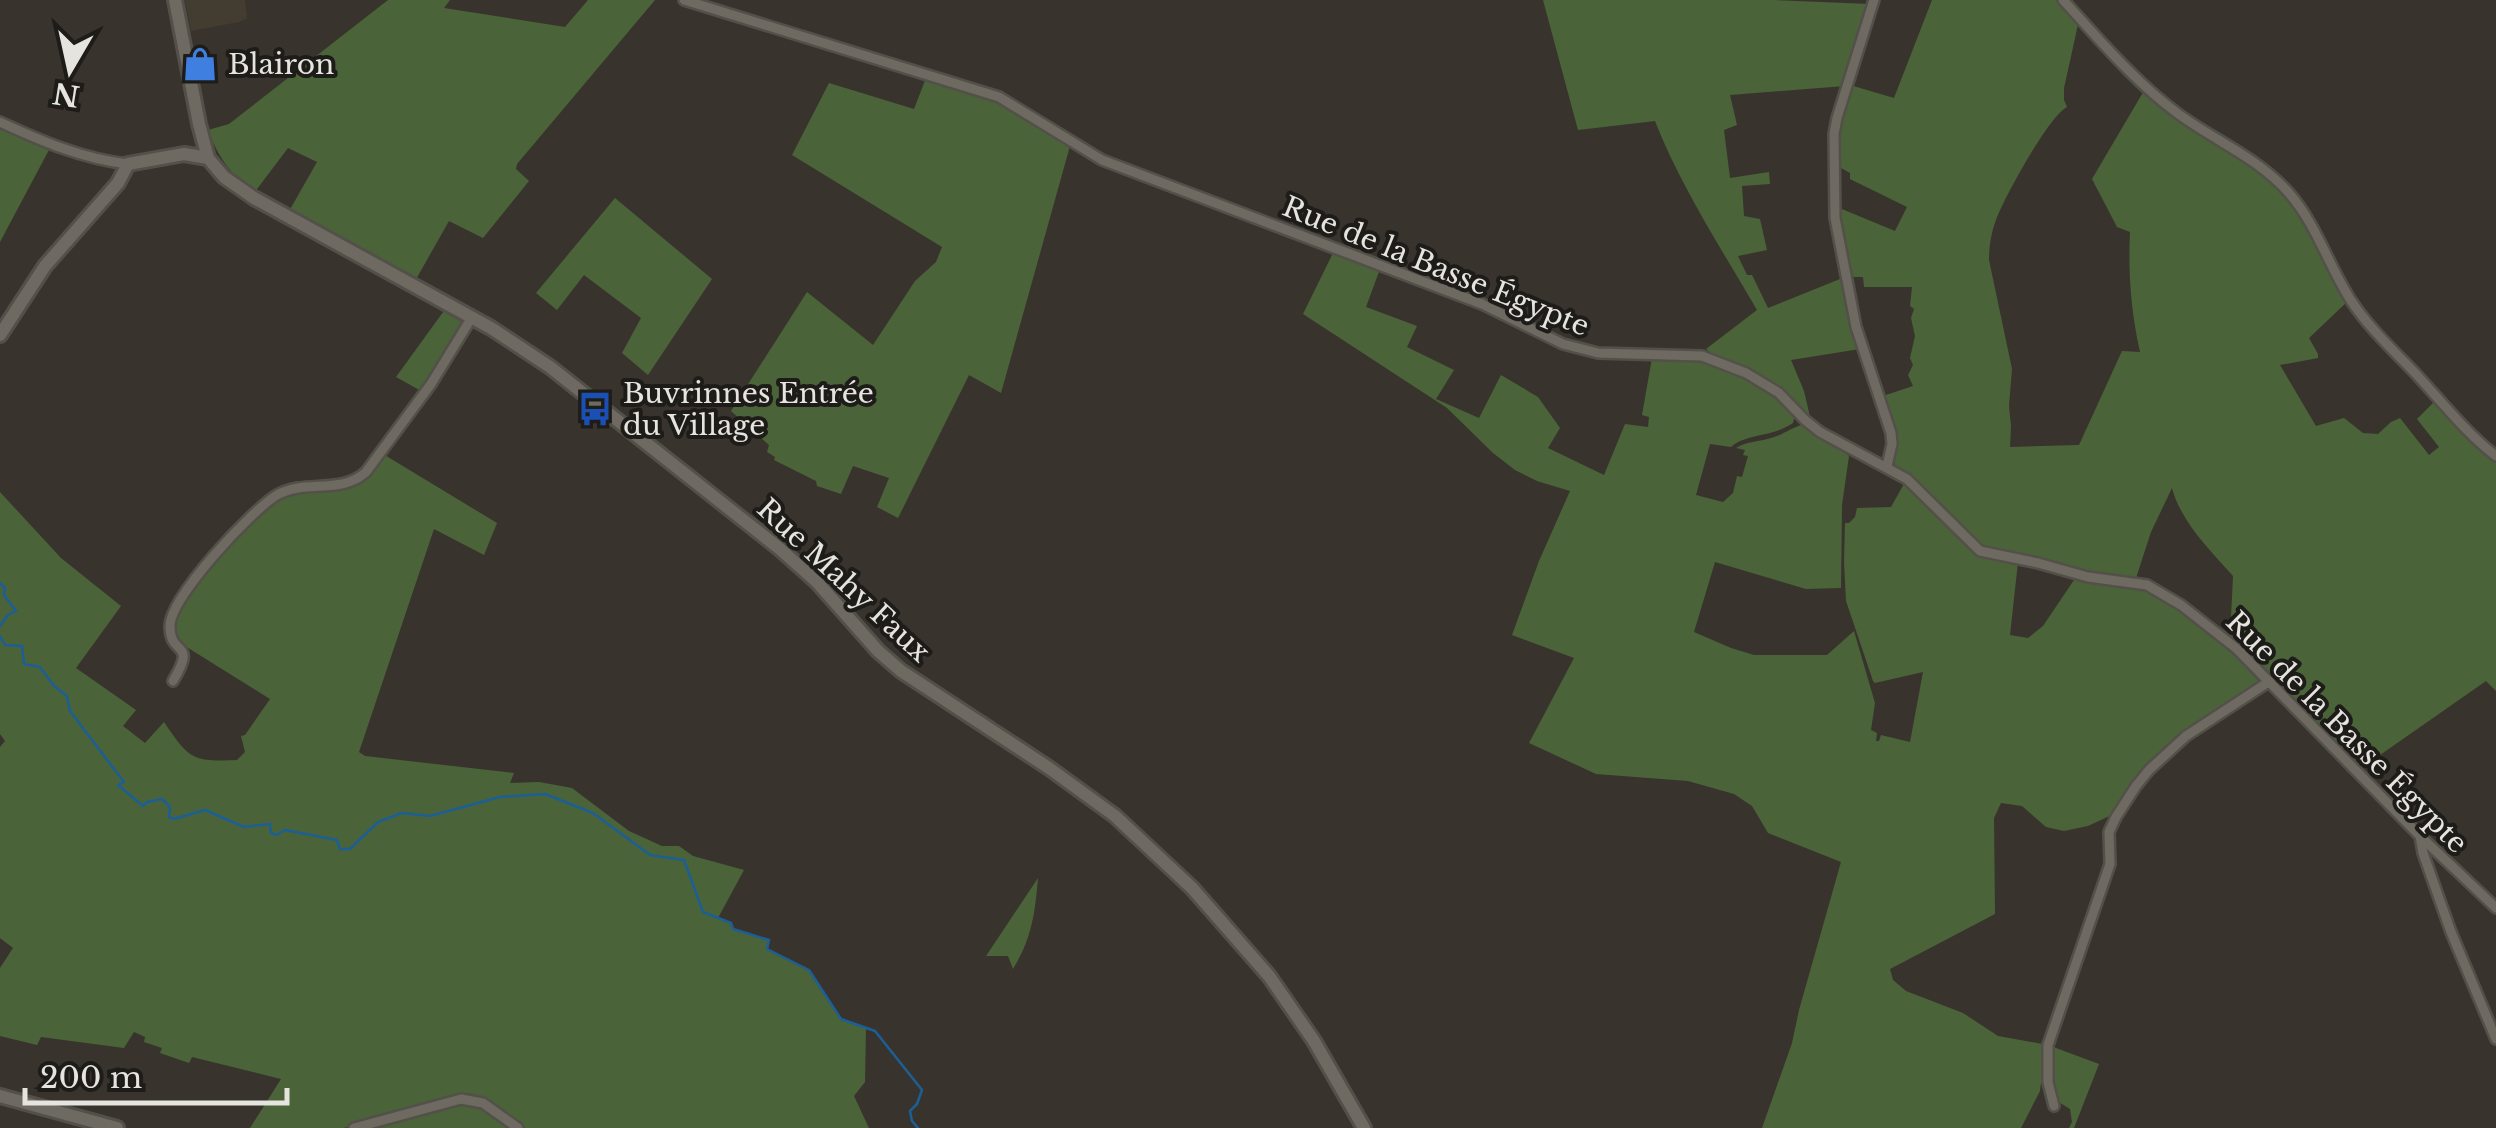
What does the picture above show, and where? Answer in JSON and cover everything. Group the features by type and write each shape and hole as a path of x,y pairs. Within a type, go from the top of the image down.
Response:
{"street":[{"path":"0,122 108,162 128,164 184,154 208,158 175,0"},
{"name":"Rue de la Basse Égypte","path":"684,0 999,97 1102,160 1482,304 1563,344 1598,353 1702,356 1763,382 1820,432 1887,466 1916,486 1980,551 2147,585 2181,605 2213,628 2270,681 2420,836 2496,908"},
{"path":"1874,0 1837,118 1834,192 1853,316 1891,433 1887,466"},
{"path":"2063,0 2152,93 2197,127 2256,162 2286,190 2312,227 2352,302 2463,426 2496,456"},
{"name":"Rue Mahy Faux","path":"208,158 224,177 254,198 472,318 550,367 780,548 900,671 1083,792 1142,840 1211,908 1269,976 1314,1041 1364,1128"},
{"path":"0,335 45,266 118,184 128,164"},
{"path":"173,681 184,662 184,652 172,637 171,618 196,579 245,523 279,494 342,485 366,472 431,384 472,318"},
{"path":"2054,1106 2048,1082 2048,1046 2110,864 2109,832 2116,818 2136,786 2186,736 2270,681"},
{"path":"2420,836 2422,853 2451,932 2496,1038"},
{"path":"0,1096 117,1128"},
{"path":"354,1128 461,1098 482,1103 518,1128"}],"shaded area":[{"path":"185,0 245,0 247,18 191,31"}],"green space":[{"path":"388,0 450,0 444,8 565,27 588,0 655,0 517,164 516,169 529,181 483,238 449,221 415,281 288,213 317,162 288,148 254,193 226,165 208,130 229,124"},
{"path":"1543,0 1870,4 1845,86 1730,95 1737,125 1724,130 1730,178 1769,172 1770,184 1742,186 1744,216 1760,219 1767,250 1738,256 1768,308 1845,277 1860,349 1791,360 1811,421 1776,386 1708,354 1706,349 1757,310 1689,193 1655,121 1578,130"},
{"path":"1932,0 2060,0 2079,20 2064,88 2067,107 2049,125 2028,159 2001,209 1991,240 1989,260 2012,369 2010,447 2079,445 2122,351 2140,352 2131,292 2130,232 2117,227 2092,179 2145,89 2256,165 2294,203 2348,301 2309,338 2318,358 2280,365 2316,426 2344,418 2363,433 2378,434 2400,418 2429,455 2439,447 2417,419 2436,400 2496,458 2496,691 2486,681 2360,769 2230,638 2233,576 2189,524 2172,488 2151,532 2136,578 2087,573 1984,549 1920,485 1895,467 1895,438 1883,396 1913,386 1908,375 1913,365 1910,358 1915,336 1911,318 1914,309 1910,306 1912,287 1864,287 1863,277 1851,277 1837,207 1895,231 1907,207 1850,179 1850,173 1836,165 1838,127 1850,85 1894,98"},
{"path":"926,78 1009,106 1070,146 1001,393 969,375 898,518 877,507 889,478 853,466 841,494 817,486 816,481 774,460 767,452 769,445 731,411 807,292 873,345 915,281 936,262 942,247 792,155 829,83 914,109"},
{"path":"0,128 50,148 0,242"},
{"path":"615,198 712,279 648,375 622,353 641,318 584,275 557,310 536,293"},
{"path":"1334,251 1380,269 1366,307 1417,326 1407,347 1454,370 1436,399 1479,418 1501,375 1538,397 1560,428 1548,448 1604,475 1625,424 1648,427 1649,417 1642,415 1652,358 1693,361 1730,370 1764,388 1795,415 1793,423 1785,428 1744,439 1731,447 1710,444 1696,495 1723,502 1733,493 1737,476 1742,477 1748,456 1743,455 1745,450 1736,448 1805,424 1849,456 1842,505 1841,588 1806,589 1715,562 1694,632 1754,655 1827,655 1854,631 1875,703 1871,730 1877,733 1876,741 1881,735 1910,742 1923,672 1873,681 1846,601 1845,523 1855,517 1857,508 1891,507 1905,482 1972,550 1993,559 2018,562 2010,635 2028,638 2043,626 2076,577 2138,586 2178,608 2224,642 2255,672 2259,684 2179,740 2116,813 2088,826 2064,831 2046,827 2022,806 2001,803 1994,818 1995,914 1890,969 1893,980 1906,991 1963,1013 1998,1036 2048,1045 2099,1064 2074,1128 2069,1128 2070,1109 2052,1098 2043,1067 2040,1091 2021,1128 1762,1128 1792,1043 1841,862 1768,833 1752,806 1734,794 1688,781 1596,774 1529,743 1574,658 1512,635 1570,491 1515,470 1447,408 1303,314"},
{"path":"446,308 463,318 465,324 423,392 396,377"},
{"path":"383,454 497,523 484,555 434,529 359,752 365,756 514,773 510,783 539,782 572,788 629,831 662,846 679,846 693,856 744,870 718,918 731,923 733,929 769,940 768,949 809,970 841,1019 866,1027 865,1082 854,1096 869,1128 522,1128 466,1093 344,1128 250,1128 281,1079 192,1057 189,1063 160,1053 162,1048 144,1042 145,1037 134,1032 124,1048 41,1037 37,1045 0,1036 0,968 13,948 0,938 0,747 5,741 0,734 0,492 61,558 121,606 76,668 136,710 123,726 145,743 164,722 193,756 237,760 245,752 241,736 270,699 177,641 176,611 206,568 269,505 295,492 346,485"},
{"path":"1038,878 1032,925 1013,969 1008,956 986,956"},
{"path":"460,1102 479,1105 514,1128 374,1126"}],"waterway":[{"path":"0,583 16,611 0,626"},
{"path":"0,636 5,645 22,646 24,664 40,667 67,696 70,711 124,782 118,785 143,806 162,799 170,807 169,817 174,819 205,810 244,827 270,824 271,833 276,835 285,830 337,840 340,849 350,849 378,822 402,813 430,816 500,797 545,794 593,813 650,855 684,860 703,912 731,923 733,929 769,940 767,949 809,970 841,1019 875,1031 922,1090 910,1111 918,1128"}],"place":[{"name":"Blairon","path":"200,64"},
{"name":"Buvrinnes Entrée du Village","path":"595,409"}]}
